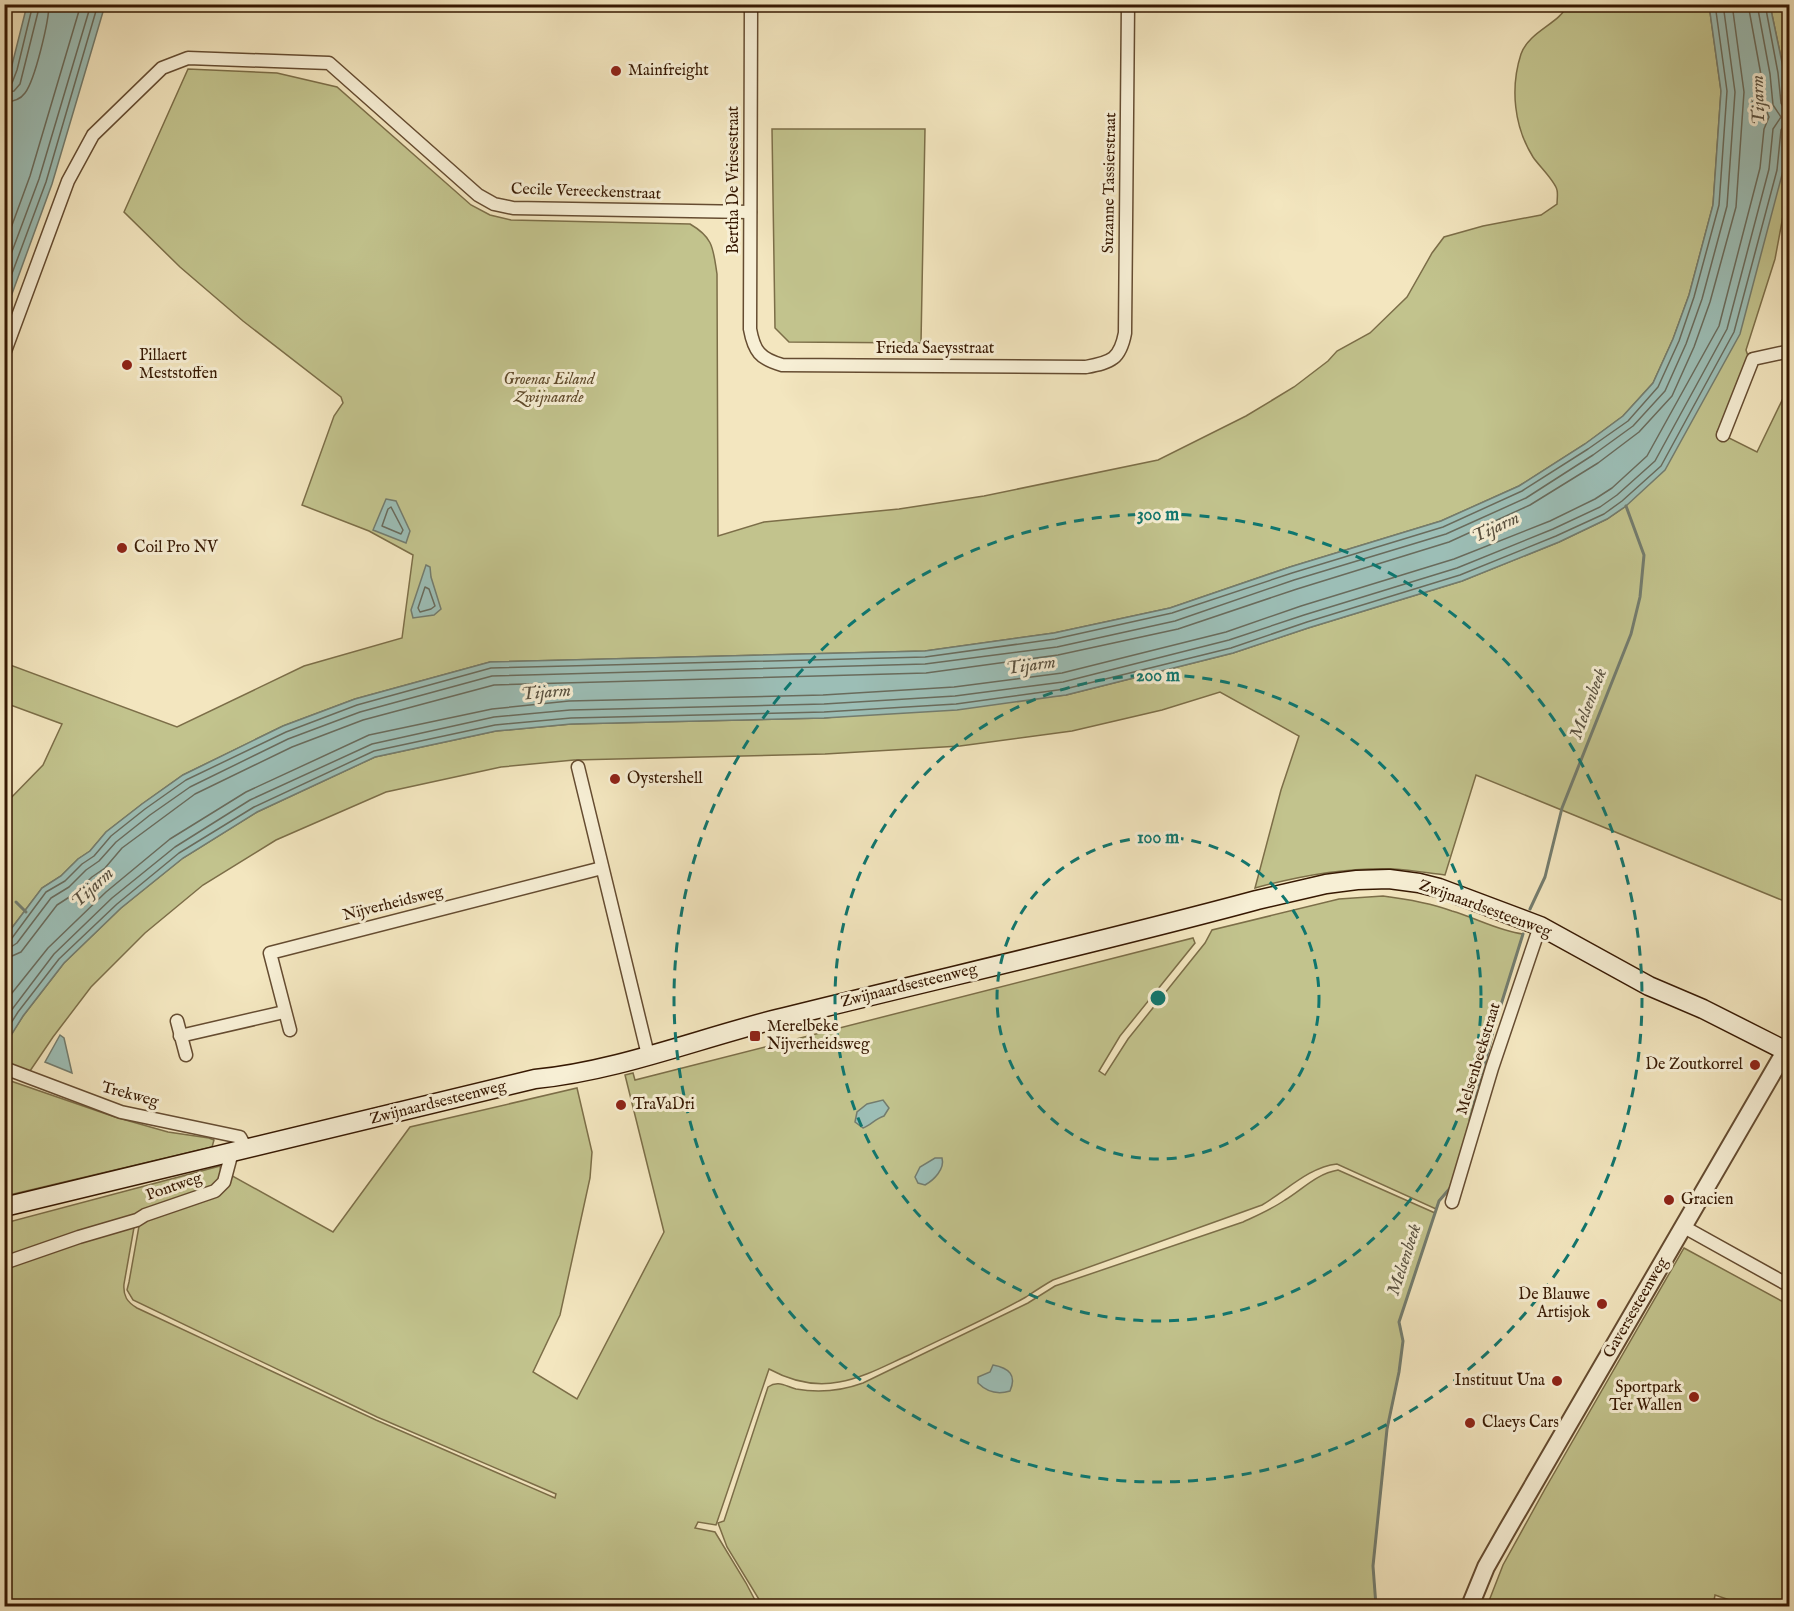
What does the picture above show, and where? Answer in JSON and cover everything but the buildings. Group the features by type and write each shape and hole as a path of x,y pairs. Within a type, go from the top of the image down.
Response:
{"main road":[{"name":"Zwijnaardsesteenweg","path":"4,1207 535,1079 581,1072 684,1046 720,1033 1257,900 1326,884 1357,880 1389,879 1419,883 1540,926 1649,986 1788,1049"}],"street":[{"name":"Bertha De Vriesestraat","path":"751,4 750,328 752,341 759,353"},
{"name":"Suzanne Tassierstraat","path":"1113,359 1122,348 1125,333 1128,4"},
{"name":"Cecile Vereeckenstraat","path":"4,354 68,181 93,135 162,68 188,58 329,63 478,195 494,204 513,208 750,212"},
{"path":"1724,435 1753,358 1790,351"},
{"name":"Frieda Saeysstraat","path":"759,353 768,361 782,365 1086,367 1113,359"},
{"path":"578,767 648,1055"},
{"name":"Nijverheidsweg","path":"290,1029 270,952 602,868"},
{"name":"Melsenbeekstraat","path":"1452,1202 1492,1068 1540,926"},
{"path":"180,1036 284,1012"},
{"path":"177,1021 186,1055"},
{"name":"Gaversesteenweg","path":"1470,1606 1486,1567 1507,1530 1788,1049"},
{"name":"Trekweg","path":"4,1073 7,1069 121,1112 240,1137 239,1150"},
{"name":"Pontweg","path":"4,1263 137,1220 219,1188 239,1150"},
{"path":"1684,1227 1790,1286"}],"green space":[{"name":"Groenas Eiland Zwijnaarde","path":"1567,5 1709,5 1721,91 1713,205 1689,295 1673,339 1653,383 1623,416 1585,444 1519,486 1441,521 1290,567 1170,608 1054,633 925,651 490,662 355,699 283,726 183,775 106,832 90,851 61,876 42,888 5,937 5,804 43,765 62,724 5,703 5,663 177,727 304,666 402,638 413,555 369,531 302,505 334,416 343,403 341,397 243,321 180,267 124,212 188,69 277,73 337,87 471,205 490,215 511,220 690,224 704,234 713,251 717,274 718,536 764,522 899,509 984,496 1158,460 1246,416 1294,387 1328,361 1337,351 1370,333 1407,297 1432,253 1444,237 1483,226 1541,215 1557,204 1556,186 1533,157 1522,133 1515,94 1518,67 1525,46 1537,33 1558,17"},
{"path":"1770,5 1789,5 1789,184 1775,259 1746,350 1748,356 1736,397 1717,432 1757,452 1789,386 1790,891 1784,901 1476,775 1445,875 1394,869 1359,869 1306,876 1255,888 1281,790 1299,736 1220,692 1162,710 1072,731 960,746 825,754 574,760 501,767 386,792 276,840 203,885 145,933 91,987 30,1071 8,1072 5,1079 115,1117 168,1132 209,1138 214,1140 212,1147 5,1196 4,1045 64,963 121,908 183,858 257,812 375,757 496,731 571,724 824,718 1066,695 1233,653 1462,581 1559,542 1607,519 1626,506 1783,171 1788,118 1784,72"},
{"path":"772,129 925,129 921,343 789,342 775,328"},
{"path":"1383,896 1435,906 1523,934 1495,1024 1466,1139 1451,1187 1439,1201 1436,1209 1337,1164 1327,1166 1307,1175 1262,1205 1053,1280 998,1312 867,1374 848,1380 820,1384 794,1380 769,1369 716,1525 698,1522 695,1528 715,1532 758,1606 5,1606 5,1223 220,1166 222,1178 216,1187 136,1216 124,1284 126,1298 131,1303 137,1308 376,1420 555,1498 556,1494 377,1417 133,1300 127,1290 139,1226 147,1218 219,1192 224,1188 229,1174 333,1232 410,1127 577,1088 592,1152 590,1178 560,1315 533,1372 577,1399 664,1232 625,1075 633,1073 635,1080 1193,938 1195,943 1120,1036 1099,1071 1105,1075 1128,1039 1205,943 1212,930 1339,899"},
{"path":"1338,1170 1435,1213 1399,1322 1403,1341 1387,1430 1373,1566 1376,1606 763,1606 727,1547 718,1523 724,1521 768,1387 778,1384 796,1389 821,1391 863,1383 1028,1303 1055,1286 1243,1222 1292,1196 1316,1178"},
{"name":"Sportpark Ter Wallen","path":"1684,1248 1789,1305 1789,1606 1747,1606 1715,1595 1713,1606 1487,1606 1503,1565"}],"water":[{"path":"27,5 105,5 52,184 5,313 5,87"},
{"name":"Tijarm","path":"1709,5 1770,5 1784,72 1788,118 1783,171 1740,334 1665,470 1626,506 1607,519 1559,542 1462,581 1233,653 1066,695 957,710 824,718 571,724 496,731 375,757 257,812 183,858 121,908 64,963 23,1016 5,1045 5,937 42,888 61,876 90,851 106,832 183,775 283,726 355,699 490,662 925,651 1054,633 1170,608 1290,567 1441,521 1519,486 1585,444 1623,416 1653,383 1673,339 1689,295 1713,205 1721,91"},
{"path":"386,499 396,501 410,531 406,543 373,530"},
{"path":"426,565 430,567 441,609 434,615 413,618 411,610"},
{"path":"60,1035 64,1038 72,1073 45,1062"},
{"path":"883,1100 889,1108 884,1116 863,1128 855,1122 857,1112 867,1104"},
{"path":"935,1158 942,1158 942,1166 938,1174 925,1185 918,1183 915,1177 920,1167"},
{"path":"993,1365 1010,1373 1013,1381 1010,1391 993,1392 978,1383 978,1377 990,1372"}],"waterway":[{"name":"Melsenbeek","path":"1530,909 1545,877 1562,808 1631,634 1640,597 1644,555 1626,506"},
{"path":"16,902 26,912"},
{"name":"Melsenbeek","path":"1470,1120 1495,1024 1523,934"},
{"name":"Melsenbeek","path":"1376,1606 1373,1566 1387,1429 1403,1341 1399,1322 1439,1201 1451,1187"}],"place":[{"name":"Mainfreight","path":"616,71"},
{"name":"Pillaert Meststoffen","path":"127,365"},
{"name":"Coil Pro NV","path":"122,548"},
{"name":"Oystershell","path":"615,779"},
{"name":"Merelbeke Nijverheidsweg","path":"755,1036"},
{"name":"De Zoutkorrel","path":"1755,1065"},
{"name":"TraVaDri","path":"621,1105"},
{"name":"Gracien","path":"1669,1200"},
{"name":"De Blauwe Artisjok","path":"1602,1304"},
{"name":"Instituut Una","path":"1557,1381"},
{"name":"Sportpark Ter Wallen","path":"1694,1397"},
{"name":"Claeys Cars","path":"1470,1423"}]}
